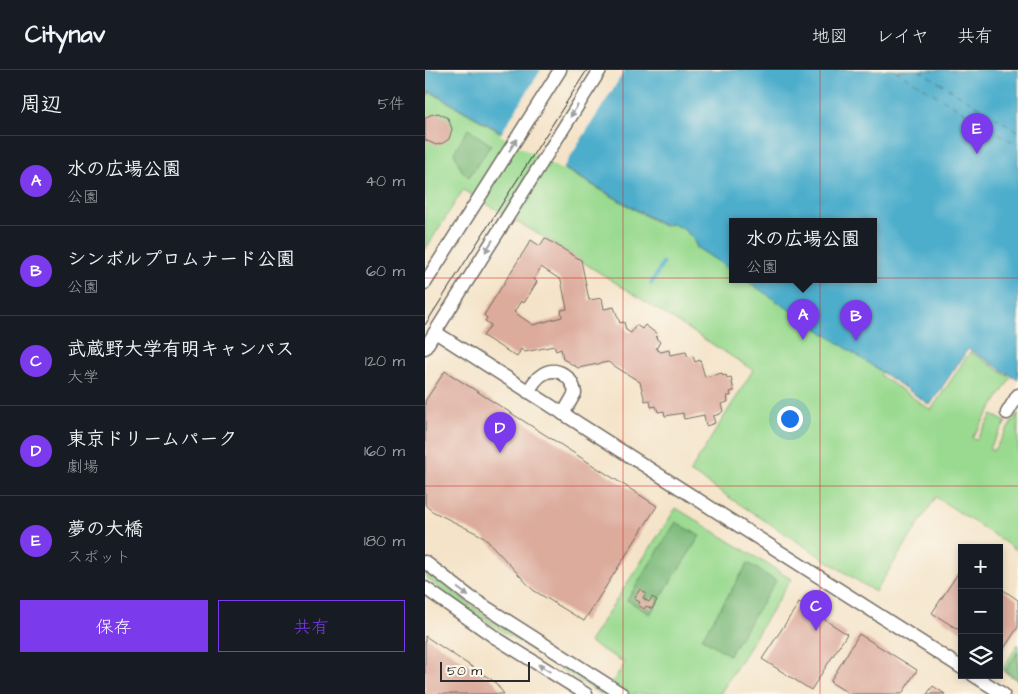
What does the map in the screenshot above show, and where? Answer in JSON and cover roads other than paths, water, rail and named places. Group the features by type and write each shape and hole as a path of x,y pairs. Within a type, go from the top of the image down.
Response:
{"street":[{"path":"425,283 560,70"},
{"path":"425,348 600,70"},
{"path":"435,332 958,665"},
{"path":"528,392 535,381 543,374 553,372 566,375 571,381 575,392 574,398 563,414"},
{"path":"1007,413 1018,395"},
{"path":"425,562 470,597 622,694"},
{"path":"425,588 496,638 585,694"},
{"path":"979,679 1003,694"}],"water":[{"path":"425,70 1018,70 1018,380 968,349 930,405 750,283 877,283 877,218 729,218 729,269 697,247 692,237 682,228 672,224 663,225 430,91 425,99"}],"waterway":[{"path":"651,284 663,263"}],"tram line":[{"path":"425,325 587,70"}],"place":[{"name":"夢の大橋","path":"977,154"},
{"name":"水の広場公園","path":"803,340"},
{"name":"シンボルプロムナード公園","path":"856,341"},
{"name":"東京ドリームパーク","path":"500,453"},
{"name":"武蔵野大学有明キャンパス","path":"816,631"}]}
